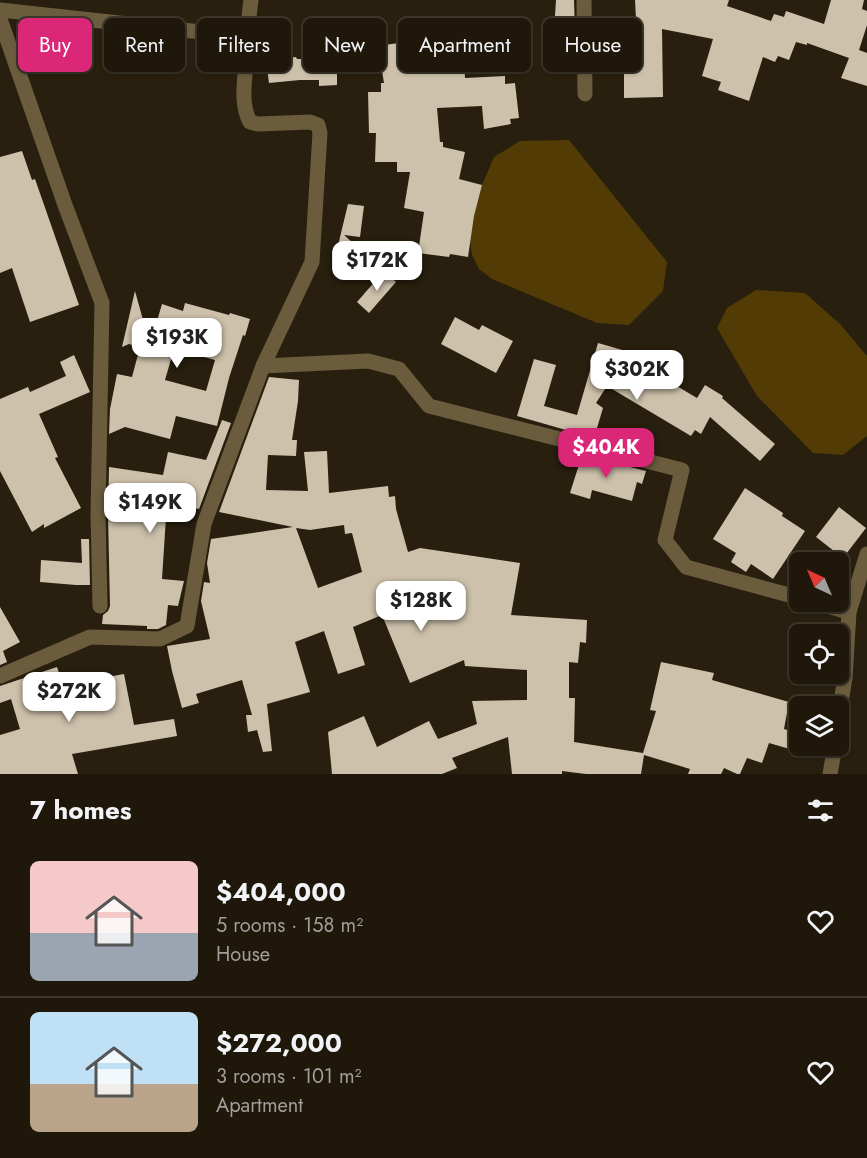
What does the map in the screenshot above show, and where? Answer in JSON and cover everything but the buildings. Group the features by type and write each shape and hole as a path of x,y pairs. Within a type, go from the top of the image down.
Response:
{"street":[{"path":"249,18 251,0"},
{"path":"585,0 585,94"},
{"path":"0,10 197,32"},
{"path":"0,20 102,303 98,514 100,606"},
{"path":"0,676 90,637 160,639 187,626 204,524 263,366 312,262 320,133 318,125 310,122 258,124 250,122 246,115 244,97 245,72"},
{"path":"263,366 368,361 399,369 429,406 682,470 665,540 686,567 789,595"},
{"path":"842,696 849,612 867,554"},
{"path":"830,774 833,756"}],"shaded area":[{"path":"569,140 667,262 663,291 629,325 597,323 492,279 479,269 472,255 470,239 474,214 482,185 494,157 520,141"},
{"path":"756,290 805,293 840,324 867,356 867,436 843,455 813,453 757,396 717,328 727,308"}]}
